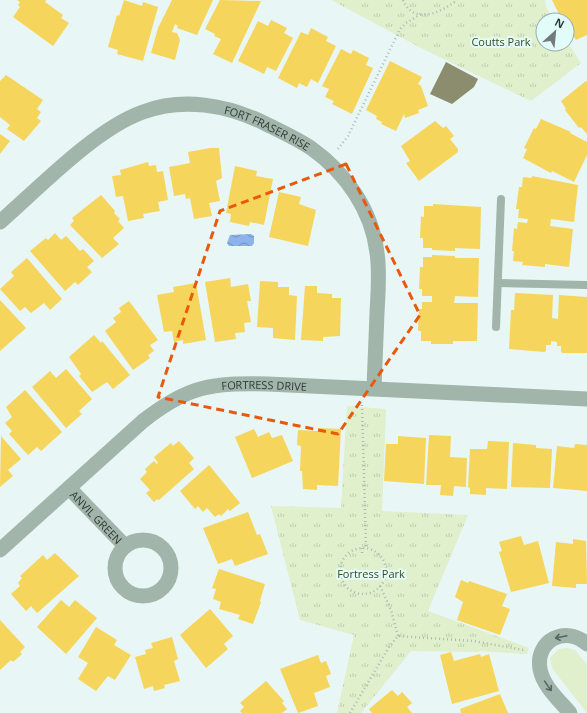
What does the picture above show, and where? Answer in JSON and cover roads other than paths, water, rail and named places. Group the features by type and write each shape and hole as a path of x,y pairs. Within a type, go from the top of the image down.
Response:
{"street":[{"name":"FORT FRASER RISE","path":"0,222 99,137 122,121 144,111 192,103 215,106 254,118 294,138 327,161 352,188 369,220 377,253 378,277 374,388"},
{"name":"FORTRESS DRIVE","path":"0,550 143,421 163,406 195,390 216,384 234,383 374,388 587,399"},
{"name":"ANVIL GREEN","path":"69,488 124,546"},
{"path":"570,713 542,677 540,654 548,643 560,636 575,636 587,644"}],"lane":[{"path":"496,327 501,199"},
{"path":"498,283 587,285"}],"water":[{"path":"251,234 254,236 254,243 252,246 229,246 227,243 230,235"}],"park label":[{"name":"Coutts Park","path":"501,41"},
{"name":"Fortress Park","path":"371,573"}]}
